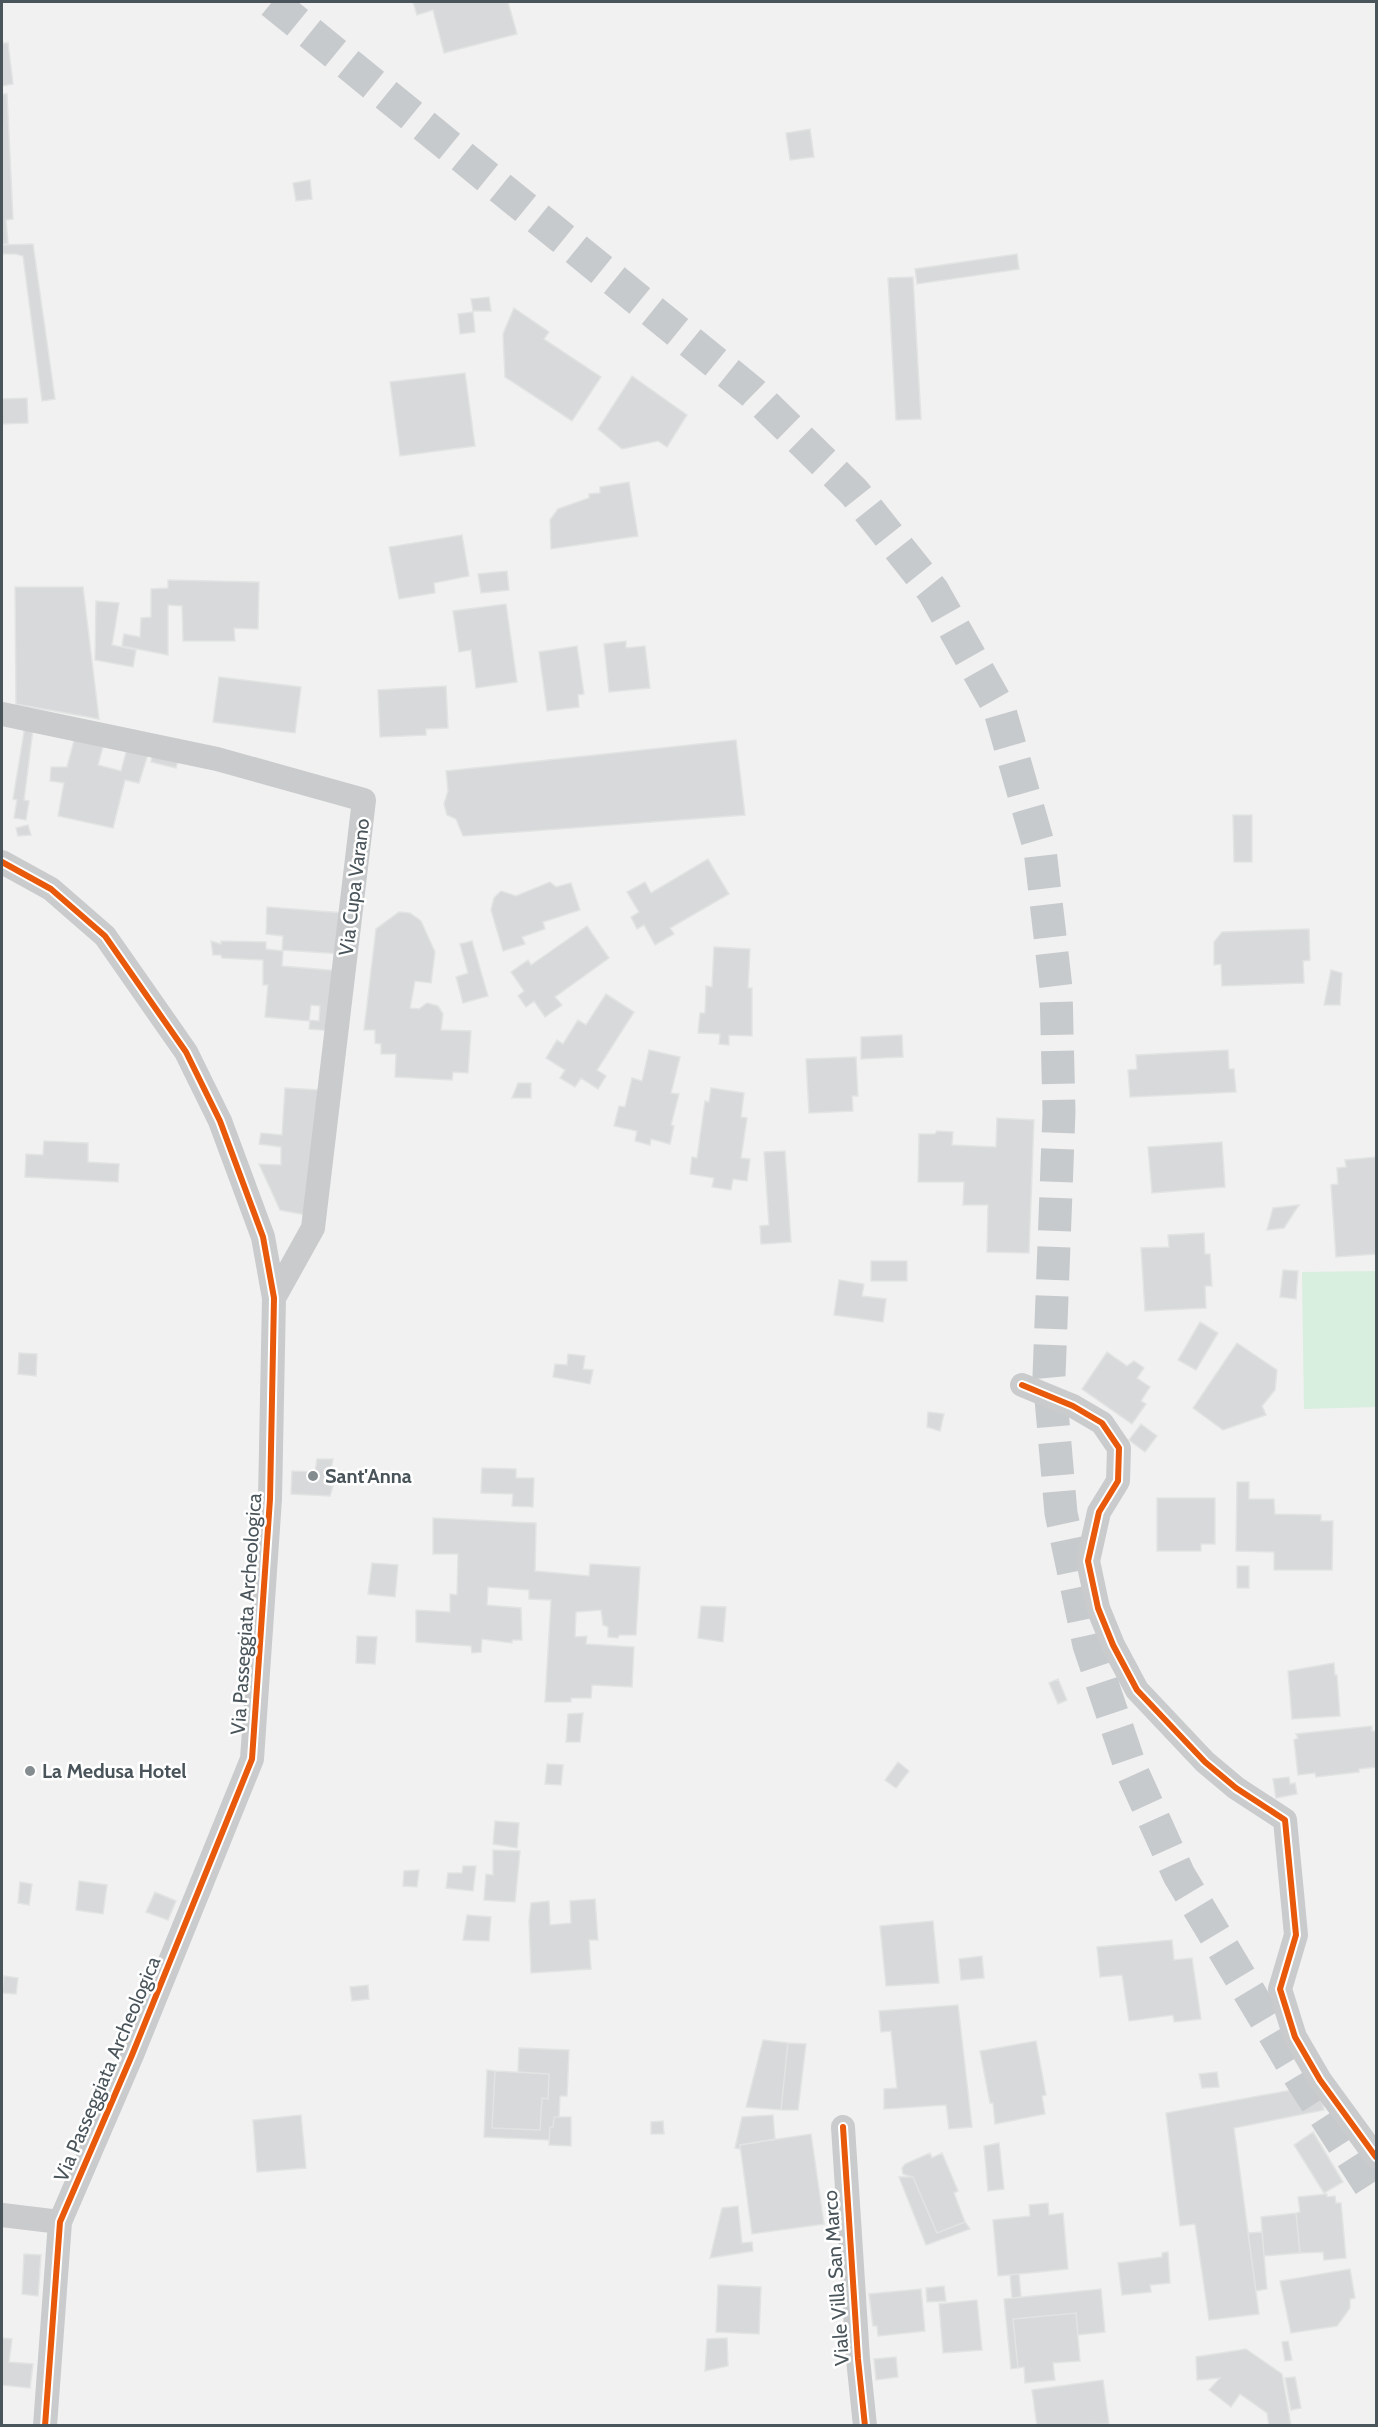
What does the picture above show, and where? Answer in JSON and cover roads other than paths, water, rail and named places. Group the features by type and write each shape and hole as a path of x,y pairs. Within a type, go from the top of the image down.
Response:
{"street":[{"name":"Via Cupa Varano","path":"2,714 217,759 364,800 313,1228 274,1298"},
{"name":"Via Passeggiata Archeologica","path":"2,862 51,889 105,936 186,1052 220,1121 263,1237 274,1298 269,1522 252,1759 132,2055 60,2222 45,2426"},
{"path":"1023,1385 1073,1406 1102,1423 1119,1448 1119,1481 1100,1512 1088,1561 1098,1608 1113,1645 1137,1690 1205,1762 1236,1788 1285,1820 1296,1935 1280,1989 1295,2037 1320,2080 1377,2157"},
{"name":"Viale Villa San Marco","path":"843,2127 858,2359 865,2426"},
{"path":"2,2215 60,2222"}],"tunnel":[{"path":"272,2 753,393 854,492 933,591 999,708 1040,850 1056,988 1059,1112 1049,1376 1061,1513 1089,1645 1131,1769 1179,1875 1300,2077 1376,2195"}],"place":[{"name":"Sant'Anna","path":"313,1476"},
{"name":"La Medusa Hotel","path":"30,1771"}]}
